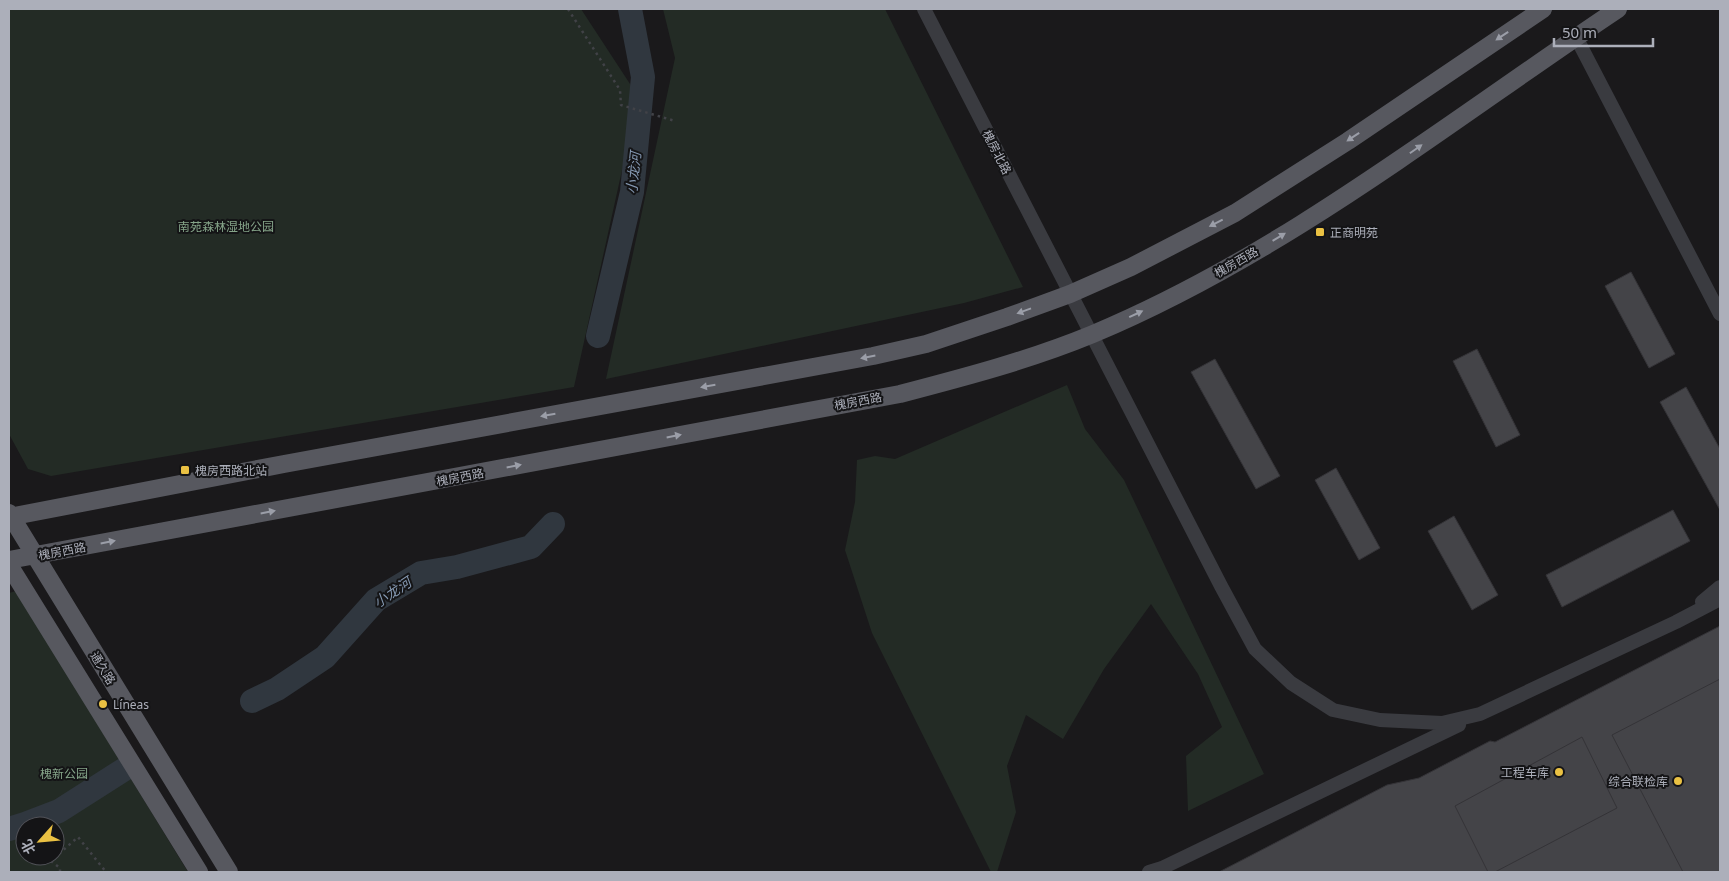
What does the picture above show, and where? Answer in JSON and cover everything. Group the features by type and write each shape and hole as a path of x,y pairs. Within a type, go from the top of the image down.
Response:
{"main road":[{"path":"9,516 873,356 926,344 1070,294 1131,267 1235,213 1348,141 1543,9"},
{"name":"槐房西路","path":"9,560 900,394 968,376 1092,334 1164,301 1214,275 1307,220 1377,176 1618,9"},
{"name":"通久路","path":"9,516 229,872"},
{"path":"9,566 199,872"}],"street":[{"name":"槐房北路","path":"924,9 1255,649 1291,683 1333,710 1380,720 1442,723 1480,714"},
{"path":"1576,37 1720,314"},
{"path":"1676,622 1720,587"},
{"path":"1149,872 1162,868 1480,714 1676,622 1720,599"}],"path":[{"path":"568,9 620,90 622,105 675,121"},
{"path":"60,872 60,868 51,861 78,836 106,872"}],"green space":[{"name":"南苑森林湿地公园","path":"9,9 581,9 632,87 632,125 574,387 51,476 28,469 9,434"},
{"path":"663,9 885,9 1023,287 964,303 606,379 675,58"},
{"path":"1067,385 1085,429 1124,480 1264,774 1188,811 1186,756 1222,727 1198,674 1151,604 1104,669 1063,739 1026,715 1007,766 1016,812 997,872 991,872 872,633 845,550 855,502 857,460 875,456 895,459"},
{"name":"槐新公园","path":"16,591 188,872 9,872 9,593"}],"building":[{"path":"1631,272 1675,354 1649,368 1605,286"},
{"path":"1477,349 1520,435 1496,447 1453,361"},
{"path":"1215,359 1280,476 1256,489 1191,372"},
{"path":"1686,387 1720,449 1720,510 1660,402"},
{"path":"1336,468 1380,548 1359,560 1315,480"},
{"path":"1673,510 1690,541 1562,607 1546,575"},
{"path":"1454,516 1498,595 1472,610 1428,531"},
{"path":"1720,626 1720,872 1219,872 1387,785 1419,778 1490,741 1495,742"},
{"name":"综合联检库","path":"1720,679 1720,872 1683,872 1612,735"},
{"name":"工程车库","path":"1582,737 1617,808 1495,872 1488,872 1455,806"}],"waterway":[{"name":"小龙河","path":"598,336 632,192 643,77 630,9"},
{"name":"小龙河","path":"252,701 277,689 325,657 376,600 421,573 457,567 531,547 553,524"},
{"name":"小龙河","path":"9,829 59,811 128,767"}],"place":[{"name":"正商明苑","path":"1320,232"},
{"name":"槐房西路北站","path":"185,470"},
{"name":"Líneas","path":"103,704"},
{"name":"工程车库","path":"1559,772"},
{"name":"综合联检库","path":"1678,781"}]}
